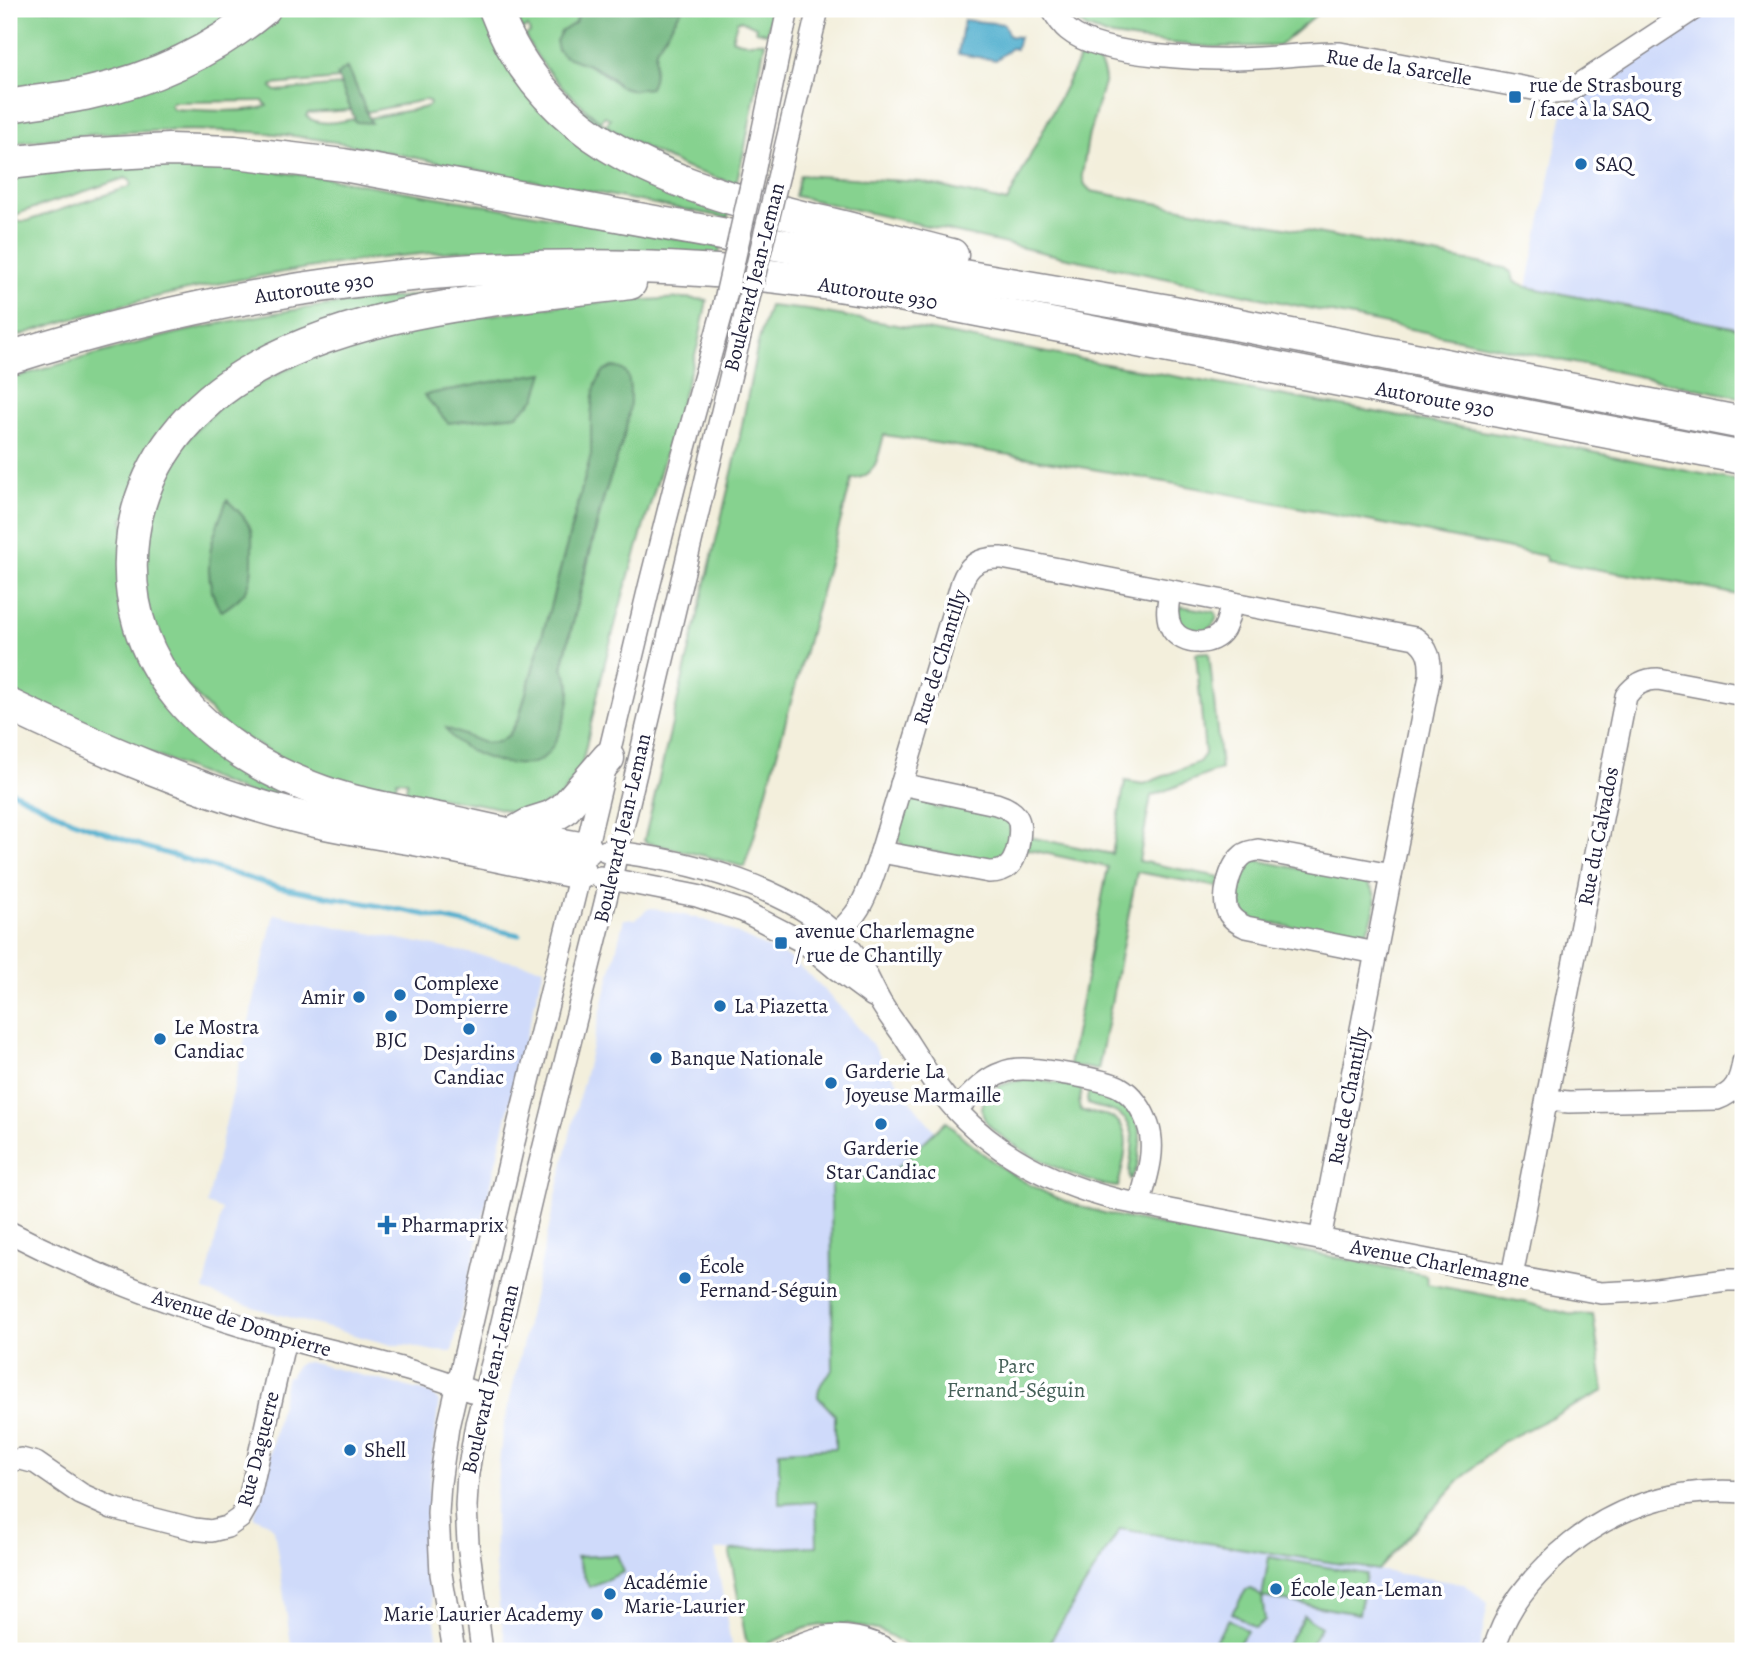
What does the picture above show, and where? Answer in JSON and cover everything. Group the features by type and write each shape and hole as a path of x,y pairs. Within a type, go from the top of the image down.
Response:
{"highway":[{"path":"9,106 87,93 148,76 214,45 264,9"},
{"path":"495,9 517,54 550,99 602,143 652,169 763,207 1163,310"},
{"name":"Autoroute 930","path":"9,163 79,155 169,150 234,152 394,173 803,249 1163,310 1743,423"},
{"name":"Autoroute 930","path":"9,358 179,312 259,295 336,283 509,267 623,266 724,272 842,285 1743,458"},
{"path":"595,858 511,835 324,793 287,778 228,744 199,720 174,693 155,665 146,643 136,609 131,575 132,540 138,510 159,458 173,436 199,408 255,368 311,342 380,321 435,310 724,272"},
{"path":"9,705 166,774 296,816 595,858"},
{"path":"511,835 564,809 608,758"}],"street":[{"name":"Boulevard Jean-Leman","path":"482,1651 468,1544 466,1495 472,1441 611,879 595,858 608,758 665,522 722,313 788,9"},
{"name":"Boulevard Jean-Leman","path":"454,1651 443,1588 438,1513 448,1427 513,1146 744,315 818,9"},
{"name":"Rue de la Sarcelle","path":"1052,9 1068,31 1111,48 1219,59 1340,53 1554,93 1574,88 1695,9"},
{"name":"Rue de Chantilly","path":"815,950 848,923 859,908 881,852 965,573 976,562 1002,558 1408,636 1421,643 1431,663 1430,676 1320,1239"},
{"path":"1170,591 1168,613 1173,629 1183,639 1193,642 1212,640 1219,635 1228,620 1231,602"},
{"name":"Rue du Calvados","path":"1512,1276 1626,695 1643,681 1658,679 1743,695"},
{"path":"881,852 989,872 1008,868 1016,856 1021,824 1014,812 996,804 901,784"},
{"path":"1376,953 1246,927 1228,913 1225,899 1231,870 1248,852 1258,850 1391,875"},
{"name":"Avenue Charlemagne","path":"595,858 611,879 718,902 773,925 815,950 880,1002"},
{"name":"Avenue Charlemagne","path":"595,858 695,867 749,883 810,915 854,954 880,1002 928,1074 956,1110 999,1148 1036,1171 1075,1188 1139,1205 1601,1293 1743,1280"},
{"path":"1547,1100 1569,1102 1717,1099 1735,1088 1743,1062"},
{"path":"956,1110 992,1077 1014,1070 1038,1070 1118,1087 1128,1093 1137,1104 1149,1126 1150,1157 1139,1205"},
{"name":"Avenue de Dompierre","path":"9,1232 105,1278 212,1318 445,1381 483,1395"},
{"name":"Rue Daguerre","path":"9,1461 21,1459 36,1463 81,1494 125,1513 203,1531 227,1527 240,1518 248,1504 285,1339"},
{"path":"1493,1651 1503,1622 1515,1603 1550,1562 1590,1529 1627,1510 1662,1498 1696,1492 1743,1492"},
{"path":"783,1651 814,1639 831,1636 864,1640 889,1651"}],"shaded area":[{"path":"1714,9 1743,9 1743,329 1527,287 1564,108"},
{"path":"652,908 702,919 789,958 848,1015 935,1131 883,1181 834,1172 831,1187 833,1369 817,1393 835,1415 835,1448 779,1452 779,1504 816,1501 817,1546 715,1550 732,1651 507,1651 495,1564 495,1506 502,1434 573,1122 624,919 636,919"},
{"path":"274,914 544,968 520,1059 452,1352 392,1345 269,1312 204,1291 222,1210 207,1204"},
{"path":"308,1362 432,1393 439,1401 430,1476 428,1524 430,1584 439,1651 292,1651 274,1529 253,1516 259,1502 287,1376 291,1376 300,1363"},
{"name":"École Jean-Leman","path":"1120,1529 1464,1584 1488,1603 1479,1651 1044,1651"}],"green space":[{"path":"9,9 247,9 171,54 86,80 9,92"},
{"path":"283,9 481,9 506,60 730,206 728,218 349,145 276,134 160,131 100,134 9,144 9,117 276,15","holes":["347,68 366,112 424,100 430,104 427,107 369,118 371,122 356,122 354,119 323,123 306,116 308,113 351,110 341,85 276,91 271,87 339,79 338,75","263,101 267,106 221,111 173,109 170,105 172,102"]},
{"path":"512,9 582,9 575,23 561,32 564,56 593,68 619,86 653,79 656,49 682,9 772,9 767,33 756,31 756,27 741,20 737,22 732,39 765,42 736,184 686,168 631,141 606,125 610,119 605,116 600,121 549,72 525,36 530,33 528,27 522,30"},
{"path":"582,9 682,9 656,49 650,88 633,90 619,86 608,75 564,56 558,50 556,41 561,32 575,23"},
{"path":"1065,9 1323,9 1279,46 1212,47 1107,35 1087,28 1071,17"},
{"path":"1083,51 1098,62 1105,79 1088,138 1082,175 1085,185 1091,191 1505,268 1512,273 1514,281 1527,287 1743,329 1743,398 1063,257 795,196 800,175 921,182 1007,202"},
{"path":"346,68 371,123 356,122 337,75"},
{"path":"174,165 271,171 327,178 721,246 718,256 614,250 510,249 452,251 365,260 175,293 75,318 9,339 9,177 72,169","holes":["125,178 130,180 129,187 27,221 17,221 15,218 25,211"]},
{"path":"480,290 260,354 123,520 181,718 407,821 257,797 9,695 9,603 15,575 9,563 9,379 176,333 235,320 339,304"},
{"path":"684,298 707,300 698,345 605,662 581,768 561,797 532,811 517,813 406,792 407,781 397,780 395,791 329,780 302,770 224,726 167,664 143,596 143,536 177,450 224,402 321,351 408,327 567,304","holes":["629,382 629,407 562,668 570,684 501,762 484,757 465,746 447,729 484,743 499,742 509,735 519,718 591,455 593,396"]},
{"path":"769,306 932,331 1532,440 1743,482 1743,596 1546,561 1545,556 1215,491 884,435 876,464 867,474 852,479 744,867 648,843 644,841 736,456 758,343"},
{"path":"612,367 622,369 627,375 629,411 623,440 604,496 562,668 570,688 566,715 553,745 543,758 533,763 520,764 490,759 462,746 446,728 484,743 498,742 509,735 519,718 591,455 591,418 596,384 603,372"},
{"path":"544,373 536,398 517,415 448,423 424,395 506,379"},
{"path":"227,500 251,530 252,563 248,587 239,599 222,611 212,591 209,567 215,533"},
{"path":"1180,606 1215,612 1217,617 1206,630 1191,631 1180,622"},
{"path":"1209,652 1221,769 1151,796 1139,861 1220,877 1218,887 1137,872 1098,1070 1069,1065 1108,867 1026,849 1029,837 1112,854 1125,781 1144,784 1199,762 1205,754 1196,653"},
{"path":"912,798 935,801 934,808 942,809 944,803 998,813 1010,822 1007,850 1001,860 997,863 904,847 896,836 906,801"},
{"path":"1256,860 1366,882 1373,890 1375,900 1373,916 1367,930 1348,938 1255,920 1244,915 1238,910 1235,901 1236,887 1246,867"},
{"path":"1032,1079 1082,1088 1080,1110 1108,1116 1123,1128 1126,1147 1118,1187 1088,1180 1047,1163 1008,1141 985,1120 983,1104 992,1091 1016,1081"},
{"path":"1089,1090 1122,1103 1135,1119 1140,1140 1137,1167 1130,1180 1133,1138 1131,1130 1120,1115 1088,1104"},
{"name":"Parc Fernand-Séguin","path":"946,1121 986,1157 1016,1177 1048,1194 1084,1208 1426,1275 1427,1284 1528,1303 1568,1314 1593,1315 1604,1391 1502,1442 1460,1480 1378,1570 1120,1529 1044,1651 915,1651 881,1631 848,1624 806,1628 755,1649 745,1638 731,1550 817,1546 816,1502 779,1504 779,1451 835,1448 835,1415 818,1397 820,1385 833,1369 831,1187 834,1171 883,1181"},
{"path":"617,1555 624,1572 589,1587 576,1557"},
{"path":"1269,1557 1366,1574 1359,1614 1262,1597"},
{"path":"1251,1589 1262,1597 1265,1620 1255,1628 1232,1613 1246,1590"},
{"path":"1304,1616 1321,1627 1306,1651 1291,1651 1285,1648"},
{"path":"1229,1619 1247,1631 1234,1651 1208,1651"}],"water":[{"path":"964,20 1004,24 1009,36 1019,37 1016,49 1011,48 996,60 958,54"}],"waterway":[{"path":"9,790 71,820 145,847 278,887 519,935"}],"place":[{"name":"rue de Strasbourg / face à la SAQ","path":"1515,97"},
{"name":"SAQ","path":"1581,164"},
{"name":"avenue Charlemagne / rue de Chantilly","path":"781,943"},
{"name":"Complexe Dompierre","path":"400,995"},
{"name":"Amir","path":"359,997"},
{"name":"La Piazetta","path":"720,1006"},
{"name":"BJC","path":"391,1016"},
{"name":"Desjardins Candiac","path":"469,1029"},
{"name":"Le Mostra Candiac","path":"160,1039"},
{"name":"Banque Nationale","path":"656,1058"},
{"name":"Garderie La Joyeuse Marmaille","path":"831,1083"},
{"name":"Garderie Star Candiac","path":"881,1124"},
{"name":"Pharmaprix","path":"387,1225"},
{"name":"École Fernand-Séguin","path":"685,1278"},
{"name":"Shell","path":"350,1450"},
{"name":"École Jean-Leman","path":"1276,1589"},
{"name":"Académie Marie-Laurier","path":"610,1594"},
{"name":"Marie Laurier Academy","path":"597,1614"}]}
